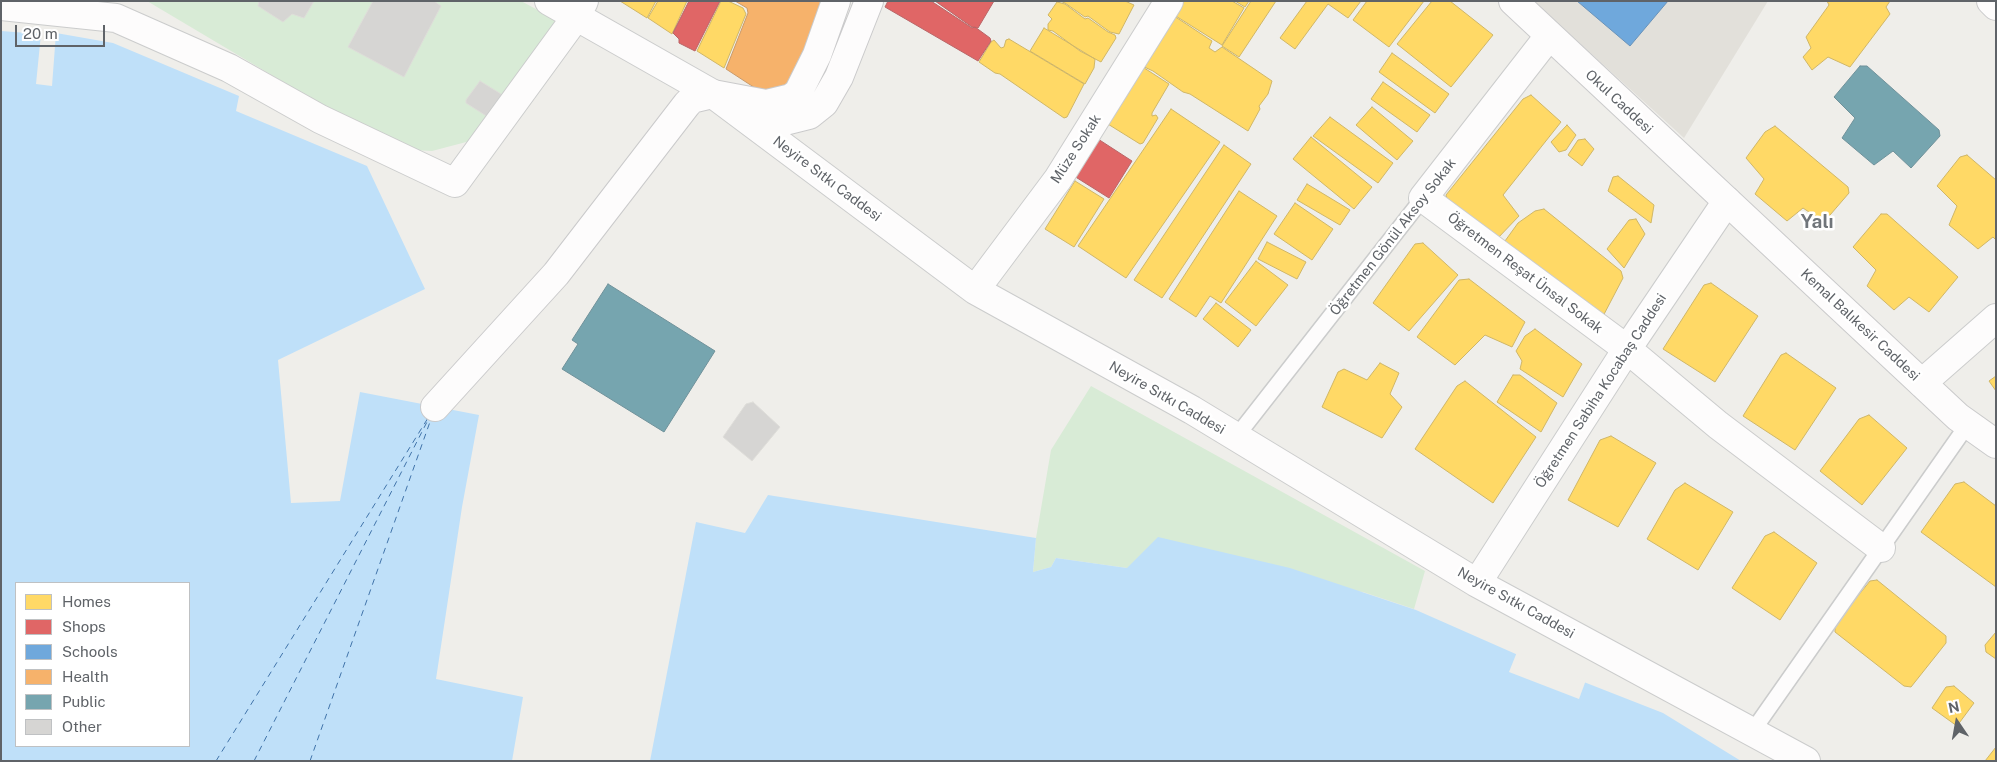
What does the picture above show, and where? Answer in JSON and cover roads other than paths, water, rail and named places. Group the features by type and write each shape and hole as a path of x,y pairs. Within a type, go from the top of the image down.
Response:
{"street":[{"name":"Neyire Sıtkı Caddesi","path":"549,1 580,9 713,94 975,290 1192,410 1477,583 1806,761"},
{"path":"435,406 556,274 678,112 692,99 713,94 766,104 791,98 798,93 809,74 836,1"},
{"path":"713,94 766,119 785,121 809,115 824,103 835,86 869,1"},
{"name":"Müze Sokak","path":"975,290 1058,179 1169,1"},
{"name":"Okul Caddesi","path":"1513,1 1727,201"},
{"path":"1991,1 1996,6"},
{"path":"1,6 116,18 229,68 320,119 455,183 580,9"},
{"name":"Öğretmen Gönül Aksoy Sokak","path":"1424,198 1549,36"},
{"name":"Öğretmen Reşat Ünsal Sokak","path":"1424,198 1627,349 1718,425 1881,548"},
{"name":"Öğretmen Sabiha Kocabaş Caddesi","path":"1477,583 1627,349 1727,201"},
{"name":"Kemal Balıkesir Caddesi","path":"1727,201 1922,383 1968,424 1996,444"},
{"path":"1922,383 1996,318"}],"lane":[{"name":"Öğretmen Gönül Aksoy Sokak","path":"1236,437 1424,198"},
{"path":"1752,732 1968,424"}],"water":[{"path":"1,31 41,34 36,84 52,86 56,33 113,43 239,96 236,111 367,166 425,289 278,360 291,503 340,501 360,392 479,415 462,507 436,679 523,697 512,761 1,761"},
{"path":"768,495 1036,538 1033,572 1051,567 1056,558 1127,568 1158,537 1290,568 1416,610 1543,666 1663,713 1741,761 650,761 696,522 745,533"}],"district":[{"name":"Yalı","path":"1817,222"}]}
